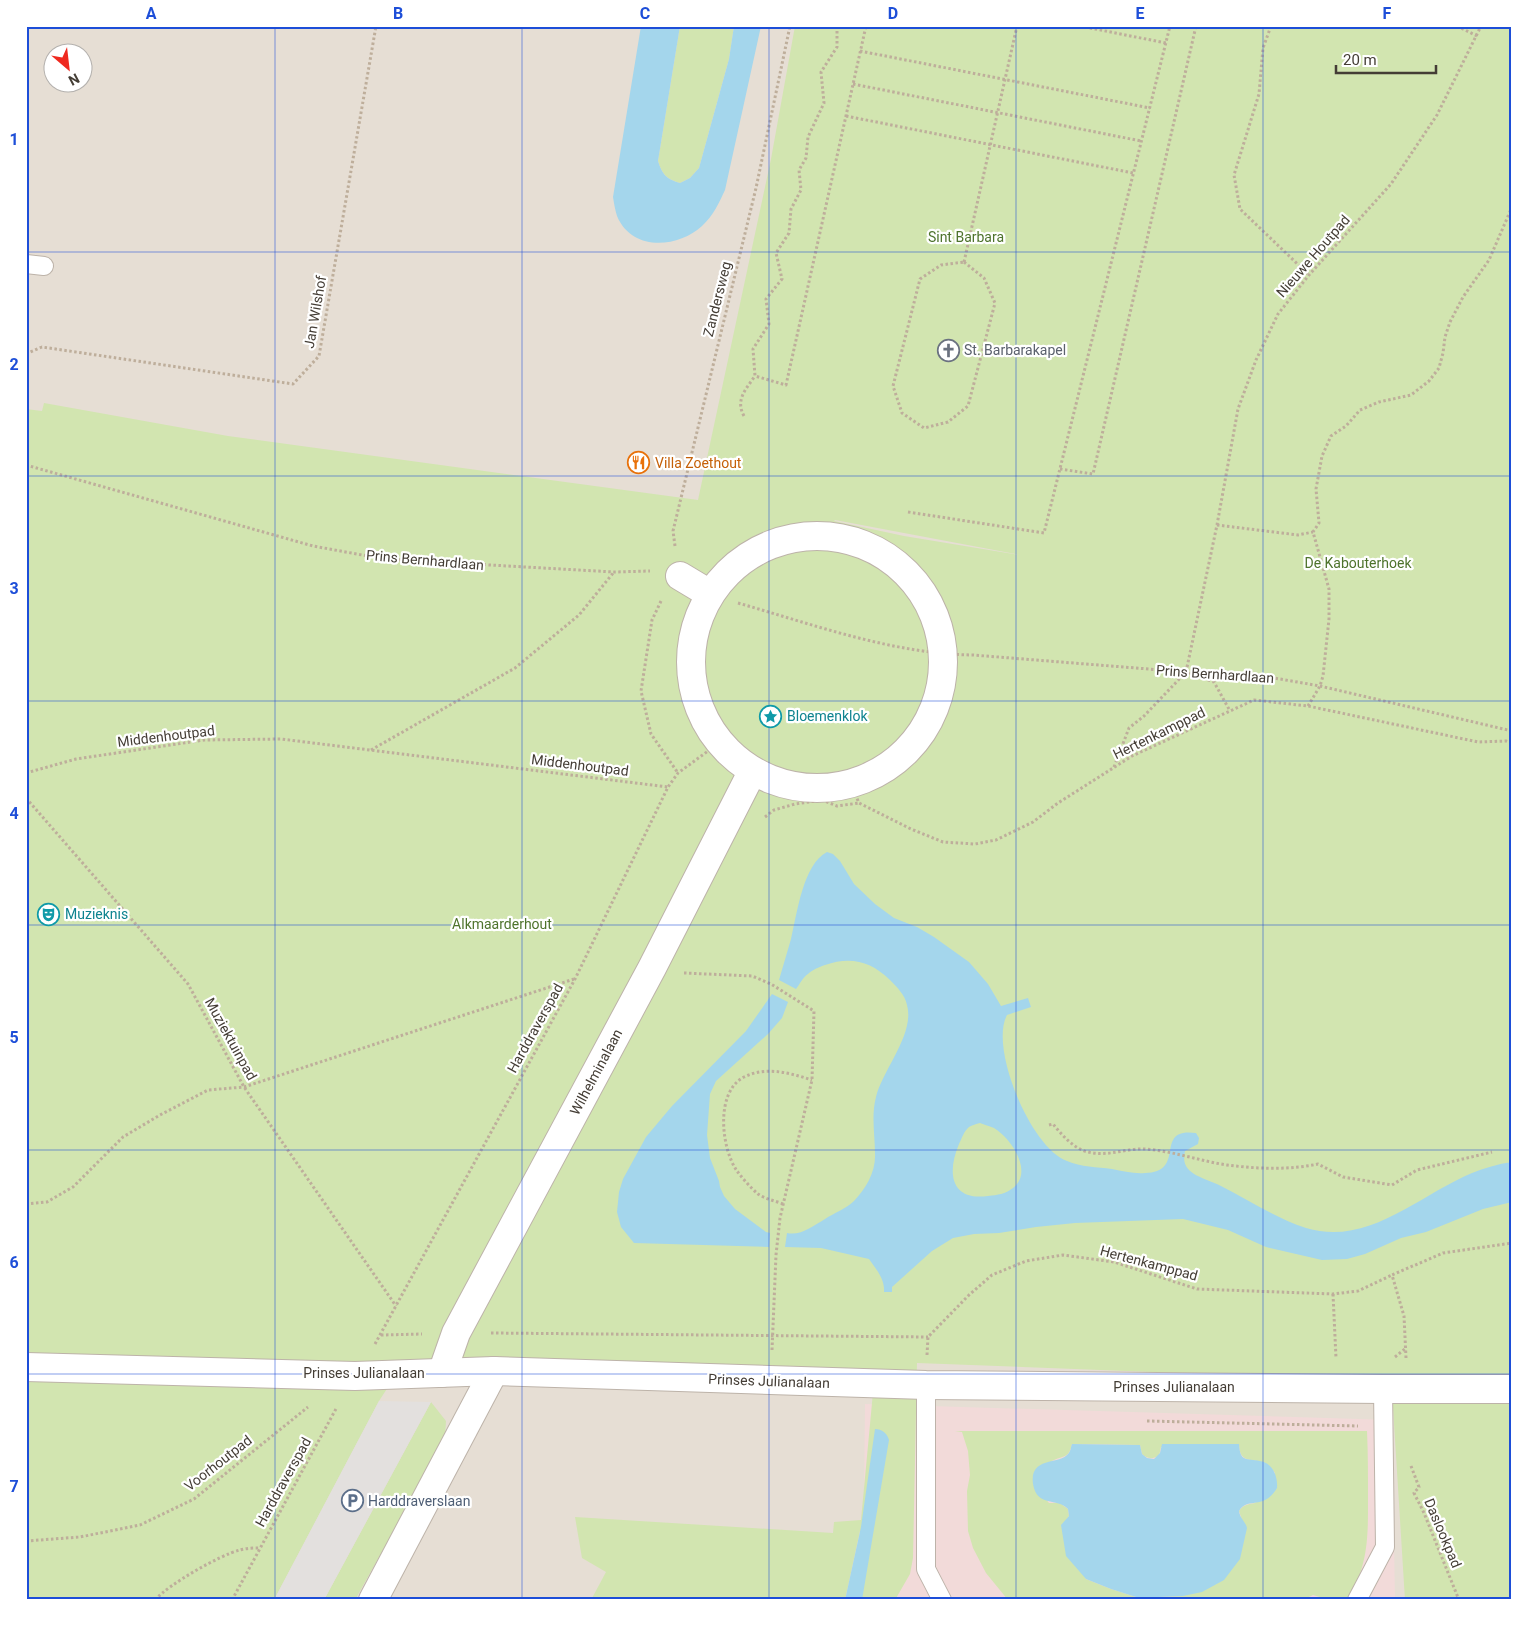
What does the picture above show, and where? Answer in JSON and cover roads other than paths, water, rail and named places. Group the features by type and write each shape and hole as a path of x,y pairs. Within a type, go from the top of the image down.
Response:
{"street":[{"path":"836,537 876,550 893,561 910,576 923,593 933,612 940,633 943,654 942,683 934,711 920,736 901,757 855,794 826,789 800,788 776,782 752,772 719,744 704,721 694,696 690,670 691,644 698,618 710,594 723,578 755,552 774,543 794,538 836,537"},
{"path":"671,574 710,594"},
{"name":"Wilhelminalaan","path":"442,1373 456,1333 652,968 752,772"},
{"name":"Prinses Julianalaan","path":"26,1367 356,1376 494,1371 926,1385 1512,1389"},
{"path":"373,1600 494,1371"}],"lane":[{"path":"26,264 44,266"},
{"path":"926,1385 926,1568 934,1596"},
{"path":"1357,1600 1385,1547 1394,1389"}],"water":[{"path":"641,26 680,26 658,161 665,175 671,180 680,183 690,178 699,168 729,59 734,26 761,26 725,190 713,214 702,226 681,239 669,242 656,243 644,241 633,236 624,228 617,216 613,197"},
{"path":"827,852 833,854 840,861 854,884 875,904 894,918 917,927 934,937 969,962 988,984 1001,1006 1028,998 1031,1007 1007,1015 1003,1030 1004,1050 1009,1072 1027,1118 1053,1152 1067,1161 1083,1166 1133,1173 1158,1171 1165,1165 1172,1143 1176,1137 1183,1133 1196,1133 1199,1138 1198,1144 1185,1151 1184,1159 1189,1170 1194,1174 1284,1219 1306,1228 1329,1232 1351,1231 1372,1225 1472,1173 1491,1166 1512,1162 1512,1202 1483,1209 1426,1232 1401,1238 1365,1254 1347,1259 1322,1260 1266,1247 1228,1230 1183,1219 1075,1223 999,1233 974,1234 953,1238 932,1251 892,1287 892,1292 884,1292 882,1278 869,1259 821,1248 785,1247 787,1233 792,1234 807,1230 848,1206 866,1185 875,1160 873,1118 876,1097 907,1028 907,1005 903,995 883,974 875,968 860,962 834,962 818,968 806,975 796,989 779,980 802,891 812,867","holes":["980,1123 994,1128 1001,1133 1018,1156 1021,1165 1019,1181 1007,1192 988,1196 975,1196 966,1194 959,1189 955,1182 953,1165 959,1144 966,1130"]},
{"path":"772,994 788,1002 782,1018 768,1034 716,1081 710,1094 707,1135 710,1158 724,1196 735,1209 770,1233 769,1247 634,1243 621,1227 617,1212 619,1192 623,1179 646,1137 672,1106 746,1031"},
{"path":"875,1429 884,1432 889,1440 862,1600 845,1600 861,1527"},
{"path":"1072,1444 1140,1445 1142,1454 1147,1458 1154,1459 1160,1453 1162,1444 1239,1444 1243,1457 1265,1462 1274,1471 1277,1479 1277,1488 1266,1499 1247,1504 1239,1511 1247,1528 1240,1559 1224,1580 1202,1592 1183,1596 1136,1597 1086,1579 1066,1556 1061,1525 1069,1516 1068,1509 1064,1505 1043,1499 1035,1491 1033,1475 1036,1468 1066,1456"}],"place":[{"name":"St. Barbarakapel","path":"948,350"},
{"name":"Villa Zoethout","path":"639,463"},
{"name":"Bloemenklok","path":"771,716"},
{"name":"Muzieknis","path":"49,914"},
{"name":"Harddraverslaan","path":"352,1501"}],"park label":[{"name":"Sint Barbara","path":"966,237"},
{"name":"De Kabouterhoek","path":"1358,563"},
{"name":"Alkmaarderhout","path":"502,924"}]}
